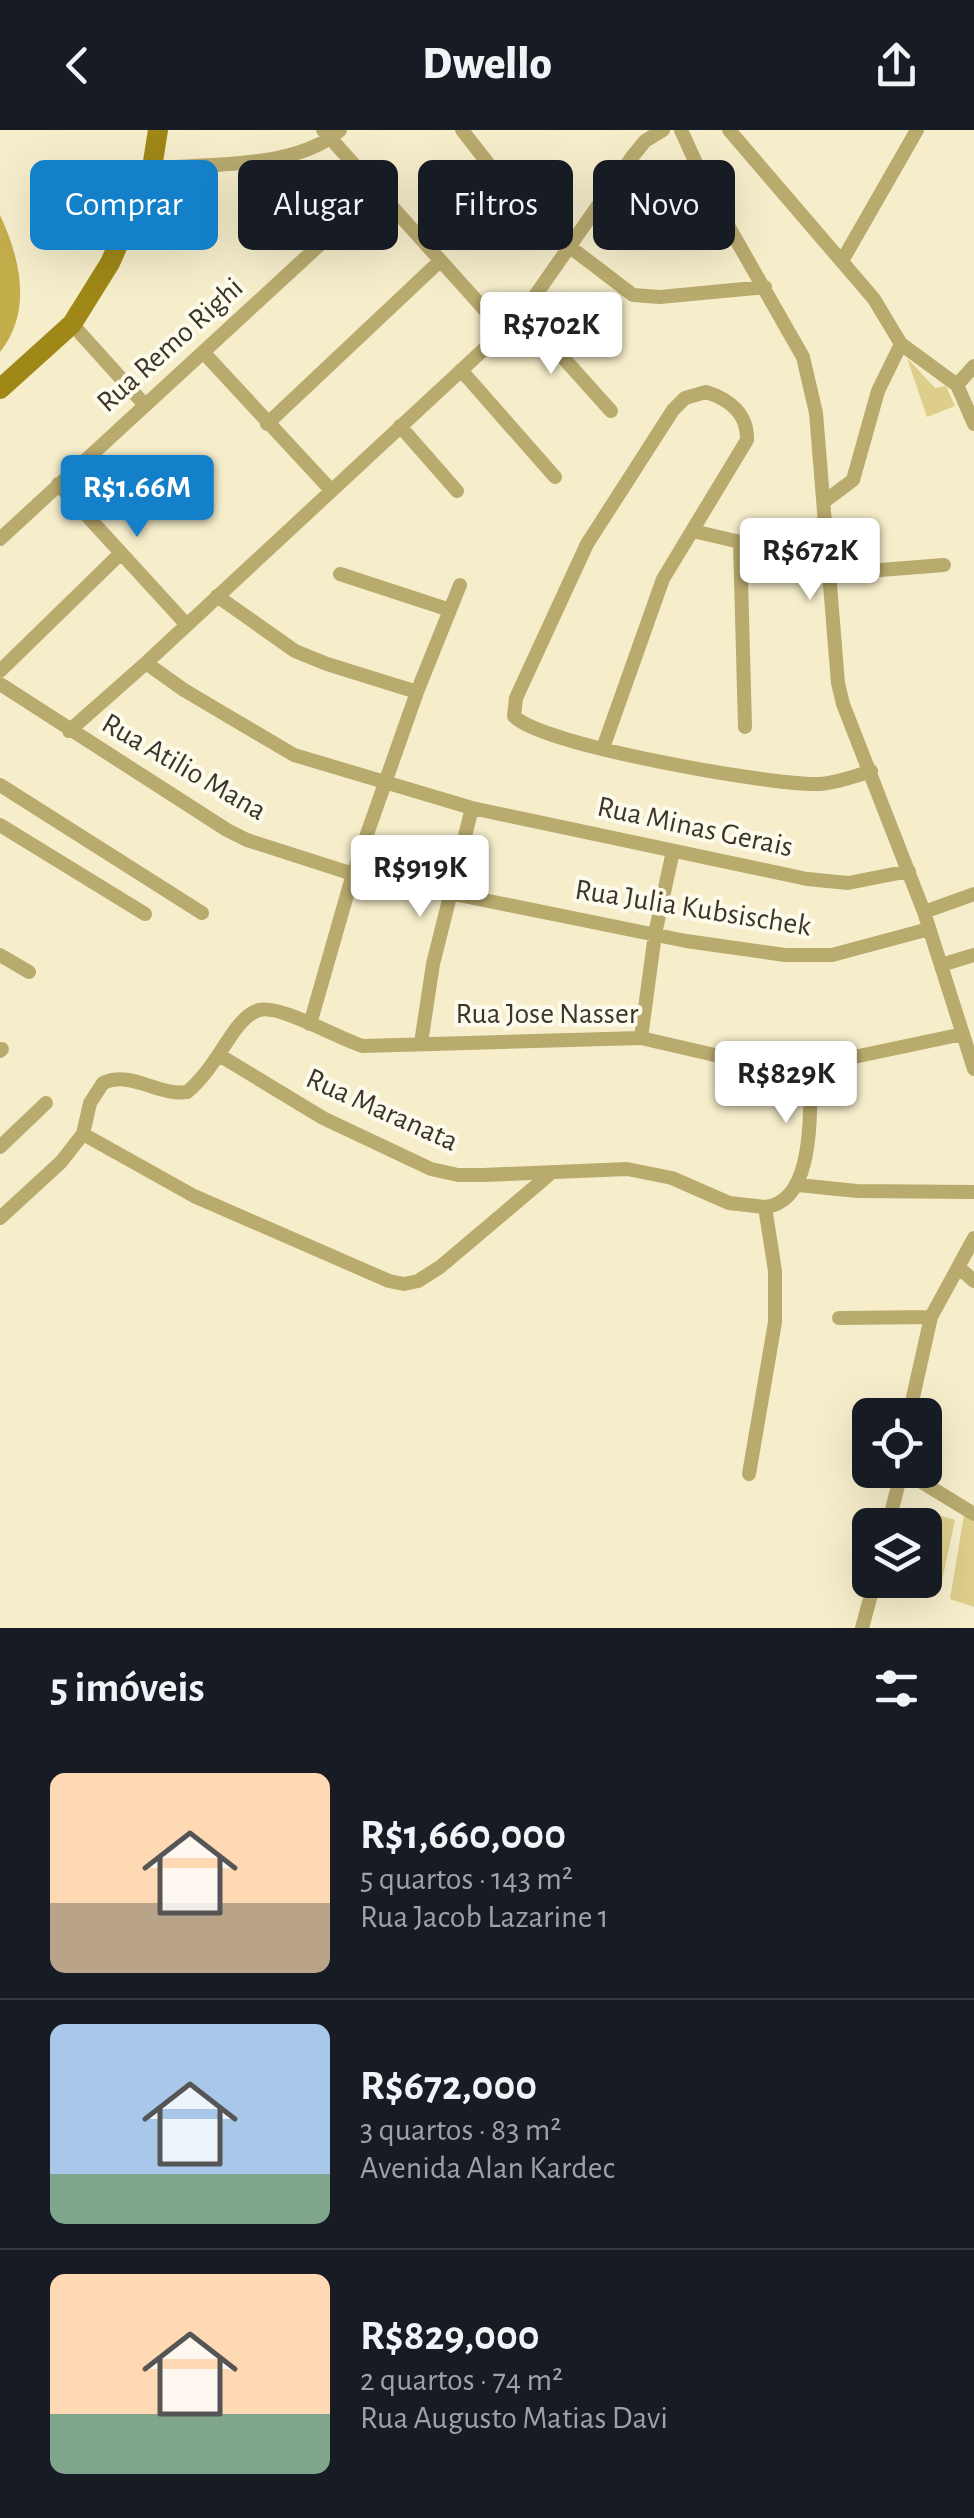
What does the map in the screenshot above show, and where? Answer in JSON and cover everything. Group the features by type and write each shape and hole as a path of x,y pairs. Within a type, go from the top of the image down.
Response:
{"street":[{"path":"153,160 158,130"},
{"path":"462,130 485,160"},
{"path":"573,243 632,157 663,130"},
{"path":"681,130 710,194 765,287 809,373 825,501 838,683 852,730 924,912 974,1070"},
{"path":"730,130 874,299 901,344 956,385 974,424"},
{"path":"842,261 917,130"},
{"path":"218,163 266,159 306,150 332,133 352,160"},
{"path":"398,216 503,330"},
{"path":"573,249 638,298 765,287"},
{"path":"0,390 72,324 116,250"},
{"name":"Rua Remo Righi","path":"0,538 314,250"},
{"path":"69,731 523,313 568,250"},
{"path":"267,424 440,261"},
{"path":"523,313 611,411"},
{"path":"72,324 146,405"},
{"path":"825,501 853,480 878,391 901,344"},
{"path":"204,353 330,489"},
{"path":"956,385 974,366"},
{"path":"461,370 555,477"},
{"path":"603,748 663,579 748,440 743,417 730,402 706,392 686,398 673,410 587,544 516,698 514,716 534,729 603,748 746,778 822,784 871,771"},
{"path":"400,426 457,492"},
{"path":"58,484 186,624"},
{"path":"693,531 740,542 827,550"},
{"path":"740,542 745,727"},
{"path":"0,671 120,554"},
{"path":"829,574 944,565"},
{"path":"340,574 450,610"},
{"path":"310,1024 353,874 417,692 460,585"},
{"path":"217,596 295,650 417,692"},
{"name":"Rua Minas Gerais","path":"146,663 294,755 472,808 807,879 848,883 908,871"},
{"name":"Rua Atilio Mana","path":"0,684 227,830 353,874"},
{"path":"0,785 202,914"},
{"path":"421,1043 433,964 472,808"},
{"path":"0,825 145,914"},
{"path":"642,1038 655,934 673,851"},
{"name":"Rua Julia Kubsischek","path":"449,893 655,934 808,957 929,929"},
{"path":"924,912 974,894"},
{"path":"941,965 974,954"},
{"path":"0,955 29,972"},
{"name":"Rua Jose Nasser","path":"219,1055 237,1028 256,1011 279,1010 363,1046 642,1038 732,1059 811,1066 963,1034"},
{"path":"0,1218 62,1162 84,1134 90,1102 103,1082 124,1079 180,1094 194,1086 219,1055"},
{"name":"Rua Maranata","path":"219,1055 323,1118 432,1169 458,1175 627,1169 672,1178 729,1203 765,1207"},
{"path":"749,1474 775,1322 774,1271 765,1207 785,1201 798,1185 811,1066"},
{"path":"0,1147 46,1103"},
{"path":"84,1134 194,1196 389,1281 404,1284 418,1281 440,1267 550,1174"},
{"path":"798,1185 857,1191 974,1192"},
{"path":"913,1398 931,1317 974,1238"},
{"path":"958,1268 974,1281"},
{"path":"840,1318 931,1317"},
{"path":"933,1488 974,1512"},
{"path":"862,1628 870,1598"}],"shaded area":[{"path":"0,215 17,266 20,302 17,319 0,352"},
{"path":"907,358 935,388 946,386 955,406 927,417"},
{"path":"964,1515 974,1520 974,1607 950,1599"},
{"path":"942,1516 955,1520 942,1581"}]}
